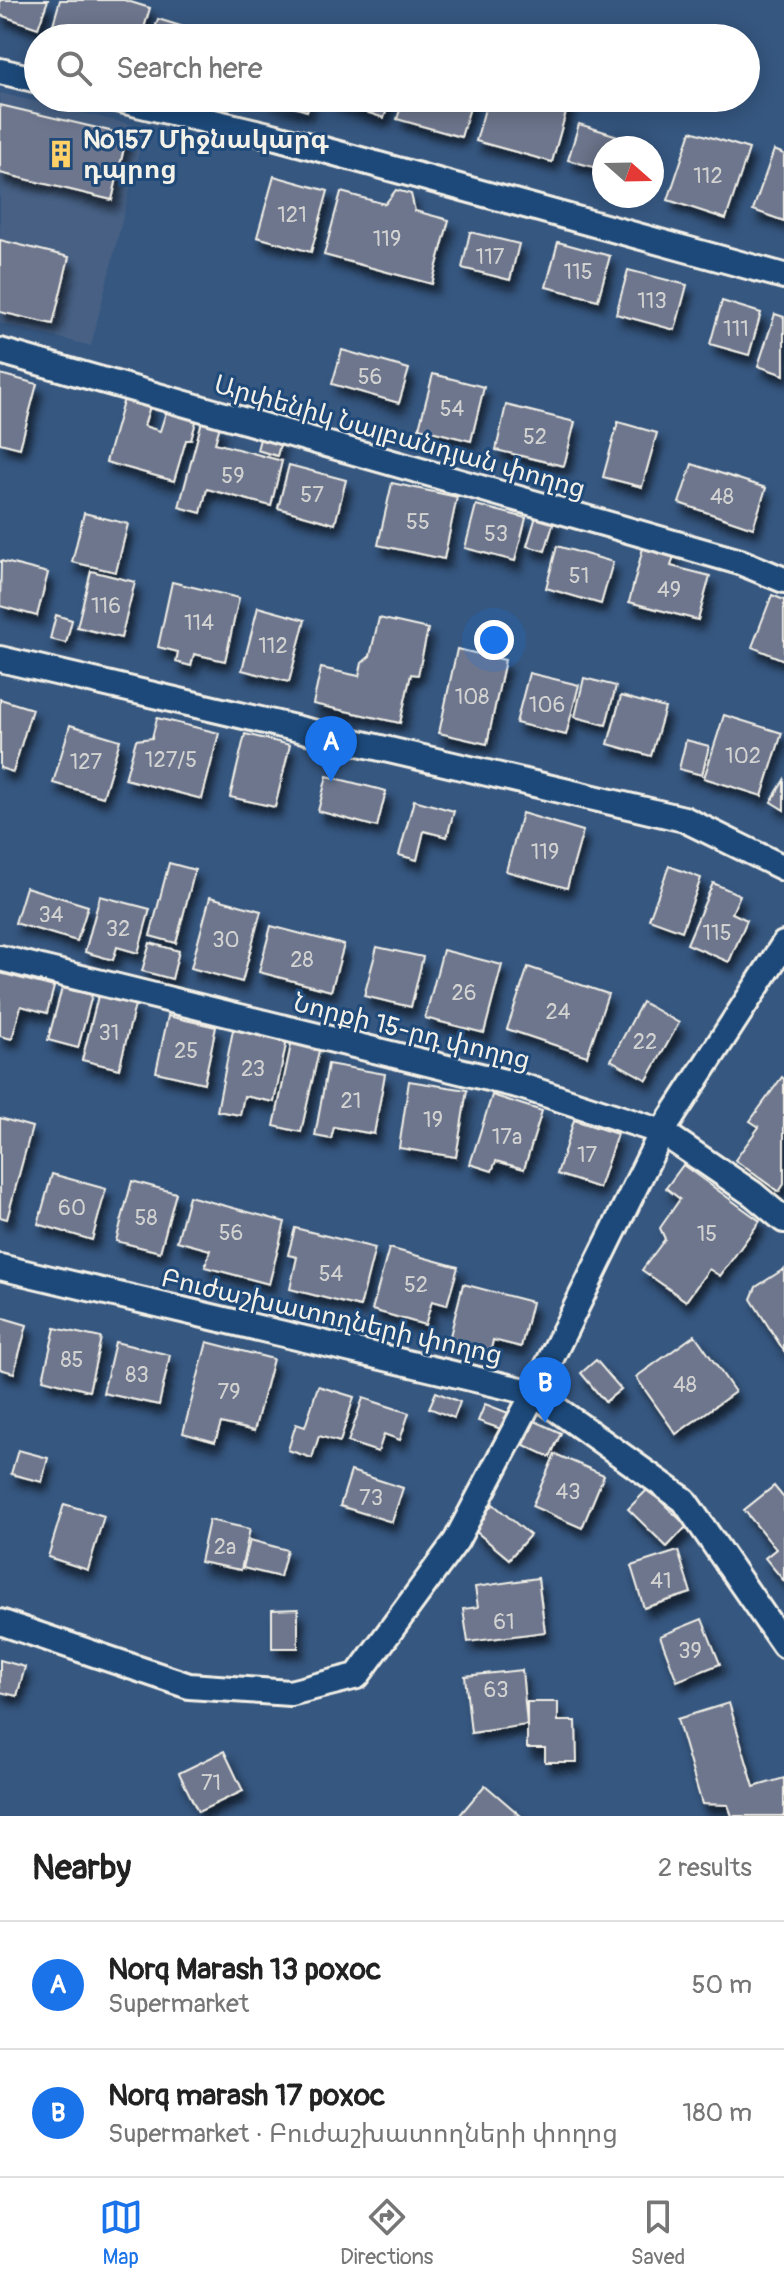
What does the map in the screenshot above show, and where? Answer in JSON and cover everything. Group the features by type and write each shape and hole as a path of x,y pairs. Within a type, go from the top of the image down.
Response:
{"street":[{"path":"0,71 24,77"},
{"path":"171,112 273,136 784,276"},
{"name":"Արփենիկ Նալբանդյան փողոց","path":"0,351 740,562 784,580"},
{"path":"0,659 684,819 784,868"},
{"path":"0,1622 189,1686 290,1693 357,1676 456,1541 534,1393 662,1132 784,944"},
{"name":"Նորքի 15-րդ փողոց","path":"0,958 521,1086 662,1132 753,1194 784,1220"},
{"name":"Բուժաշխատողների փողոց","path":"0,1267 534,1393 684,1500 784,1645"}],"shaded area":[{"path":"0,93 24,99 24,112 79,112 145,128 91,346 0,323"}],"building":[{"path":"0,0 48,0 39,24 26,24 0,15"},
{"path":"60,0 124,0 150,8 145,24 53,24"},
{"path":"158,19 174,24 156,24"},
{"name":"№157 Միջնակարգ դպրոց","path":"0,105 127,135 112,200 0,173"},
{"path":"366,112 386,112 384,118"},
{"path":"399,112 469,112 461,137 397,119"},
{"path":"484,112 566,112 552,162 476,141"},
{"path":"579,124 618,136 592,136 592,167 568,160"},
{"path":"691,131 749,149 726,219 668,200"},
{"path":"774,150 784,154 784,221 753,210"},
{"path":"274,176 328,191 311,252 257,237"},
{"path":"396,190 411,194 415,211 449,220 432,284 324,255 341,192 385,204"},
{"path":"470,232 519,244 510,280 462,268"},
{"name":"№157 Միջնակարգ դպրոց","path":"0,240 69,257 53,324 0,312"},
{"path":"558,242 610,256 598,300 546,287"},
{"path":"628,270 687,285 675,330 616,314"},
{"path":"722,301 761,313 749,355 710,344"},
{"path":"775,314 784,317 784,375 758,366"},
{"path":"342,350 409,369 399,403 332,384"},
{"path":"0,374 37,384 20,448 0,443"},
{"path":"433,374 484,387 471,441 419,428"},
{"path":"125,395 151,403 144,426 160,431 167,409 197,418 191,440 186,440 174,481 106,462"},
{"path":"506,405 575,422 564,466 496,450"},
{"path":"202,421 220,426 215,443 282,461 271,506 207,489 201,513 179,507"},
{"path":"618,422 657,433 642,487 603,477"},
{"path":"261,435 281,441 277,456 257,450"},
{"path":"692,464 766,488 753,528 679,503"},
{"path":"289,465 346,480 335,524 278,508"},
{"path":"392,483 457,497 444,559 378,545"},
{"path":"476,505 526,518 515,561 465,548"},
{"path":"84,513 128,524 116,572 72,562"},
{"path":"537,513 555,518 545,551 527,546"},
{"path":"644,544 675,552 671,566 710,576 698,620 629,602"},
{"path":"557,546 613,562 601,604 546,588"},
{"path":"1,561 48,573 37,616 0,606"},
{"path":"91,571 135,582 121,638 77,627"},
{"path":"172,582 239,598 225,661 194,654 191,666 176,662 178,652 158,647"},
{"path":"772,595 784,600 784,660 752,647"},
{"path":"258,607 305,620 289,682 242,670"},
{"path":"56,615 72,620 66,643 50,639"},
{"path":"379,618 428,629 418,675 411,674 400,723 313,704 321,668 359,676 362,663 370,656"},
{"path":"457,649 505,660 487,744 439,733"},
{"path":"529,673 579,685 566,735 516,723"},
{"path":"584,678 616,686 606,725 575,717"},
{"path":"621,696 665,708 651,756 608,744"},
{"path":"0,699 32,709 13,772 0,768"},
{"path":"724,715 782,733 762,796 704,778"},
{"path":"157,718 219,733 202,799 125,779 136,740 152,738"},
{"path":"70,725 120,740 103,797 53,783"},
{"path":"245,734 290,745 275,807 230,797"},
{"path":"686,740 709,746 702,775 679,769"},
{"path":"327,776 386,791 377,827 318,811"},
{"path":"784,780 784,810 771,802"},
{"path":"414,800 454,811 447,837 424,831 417,860 399,855"},
{"path":"522,813 583,831 567,888 506,871"},
{"path":"169,863 195,870 176,943 150,936"},
{"path":"669,866 701,878 682,931 649,919"},
{"path":"713,883 740,895 732,913 747,920 729,962 687,944"},
{"path":"26,887 88,906 77,941 15,923"},
{"path":"100,896 150,909 138,953 117,947 113,960 85,952"},
{"path":"210,897 261,911 242,982 191,968"},
{"path":"271,926 344,945 331,991 259,972"},
{"path":"150,943 179,951 172,979 142,971"},
{"path":"377,947 423,957 411,1007 364,996"},
{"path":"443,950 502,965 484,1033 425,1018"},
{"path":"528,967 608,994 587,1056 507,1029"},
{"path":"0,973 54,987 47,1013 21,1006 12,1039 0,1036"},
{"path":"62,988 92,995 78,1048 48,1040"},
{"path":"98,996 135,1005 119,1069 82,1060"},
{"path":"642,1002 679,1023 647,1080 611,1060"},
{"path":"168,1016 216,1027 204,1083 156,1072"},
{"path":"233,1030 287,1040 274,1102 244,1096 240,1115 217,1111"},
{"path":"292,1040 320,1046 301,1132 274,1126"},
{"path":"328,1064 385,1074 374,1134 334,1127 331,1139 315,1136"},
{"path":"782,1077 784,1184 779,1192 735,1160 759,1127 750,1121"},
{"path":"409,1081 467,1090 456,1157 399,1148"},
{"path":"492,1095 542,1111 524,1169 496,1161 492,1171 470,1164"},
{"path":"0,1118 32,1127 7,1219 0,1217"},
{"path":"574,1120 617,1134 599,1188 557,1174"},
{"path":"683,1165 760,1221 720,1276 709,1269 686,1301 642,1270 665,1239 660,1228 680,1199 666,1188"},
{"path":"52,1174 106,1189 92,1240 38,1224"},
{"path":"132,1181 176,1193 160,1252 116,1241"},
{"path":"189,1196 285,1222 269,1284 205,1267 210,1250 177,1241"},
{"path":"295,1228 375,1248 360,1307 290,1289 297,1257 288,1255"},
{"path":"389,1248 458,1267 447,1305 432,1301 425,1325 372,1310"},
{"path":"784,1269 784,1351 751,1299 756,1287"},
{"path":"463,1284 532,1302 521,1347 493,1340 490,1354 448,1344"},
{"path":"0,1317 27,1325 14,1373 0,1369"},
{"path":"55,1328 101,1338 89,1391 43,1379"},
{"path":"695,1335 735,1392 676,1434 636,1377"},
{"path":"115,1342 170,1355 159,1405 103,1393"},
{"path":"207,1342 273,1359 254,1431 221,1423 215,1442 183,1433"},
{"path":"596,1360 621,1389 605,1402 581,1373"},
{"path":"318,1386 354,1397 340,1442 319,1436 312,1458 288,1450 296,1424 305,1427"},
{"path":"436,1392 460,1402 454,1418 429,1408"},
{"path":"363,1398 409,1413 400,1440 384,1434 378,1452 348,1442"},
{"path":"485,1404 511,1414 504,1430 478,1421"},
{"path":"535,1421 561,1433 550,1457 524,1445"},
{"path":"18,1450 48,1458 42,1482 11,1474"},
{"path":"555,1454 604,1475 582,1528 532,1506"},
{"path":"351,1471 403,1488 392,1522 340,1506"},
{"path":"774,1486 784,1498 784,1581 765,1558 776,1549 744,1510"},
{"path":"648,1489 687,1526 667,1547 628,1509"},
{"path":"64,1504 104,1516 88,1570 48,1557"},
{"path":"493,1504 530,1535 509,1559 473,1529"},
{"path":"209,1520 250,1529 241,1570 200,1562"},
{"path":"250,1540 287,1550 280,1577 243,1568"},
{"path":"678,1551 691,1593 644,1608 631,1566"},
{"path":"538,1578 545,1632 468,1642 463,1609 478,1607 475,1587"},
{"path":"298,1609 298,1648 272,1648 272,1610"},
{"path":"702,1619 720,1664 677,1681 660,1636"},
{"path":"0,1660 25,1667 17,1696 0,1692"},
{"path":"522,1670 527,1725 471,1733 465,1676"},
{"path":"527,1702 558,1702 558,1721 576,1721 577,1762 545,1762 545,1748 527,1748"},
{"path":"729,1703 754,1787 784,1778 784,1816 732,1816 728,1805 702,1804 677,1719"},
{"path":"224,1751 243,1791 198,1812 179,1773"},
{"path":"485,1785 521,1816 459,1816"}],"place":[{"name":"№157 Միջնակարգ դպրոց","path":"61,154"},
{"name":"Norq Marash 13 poxoc","path":"331,782"},
{"name":"Norq marash 17 poxoc","path":"545,1423"}]}
